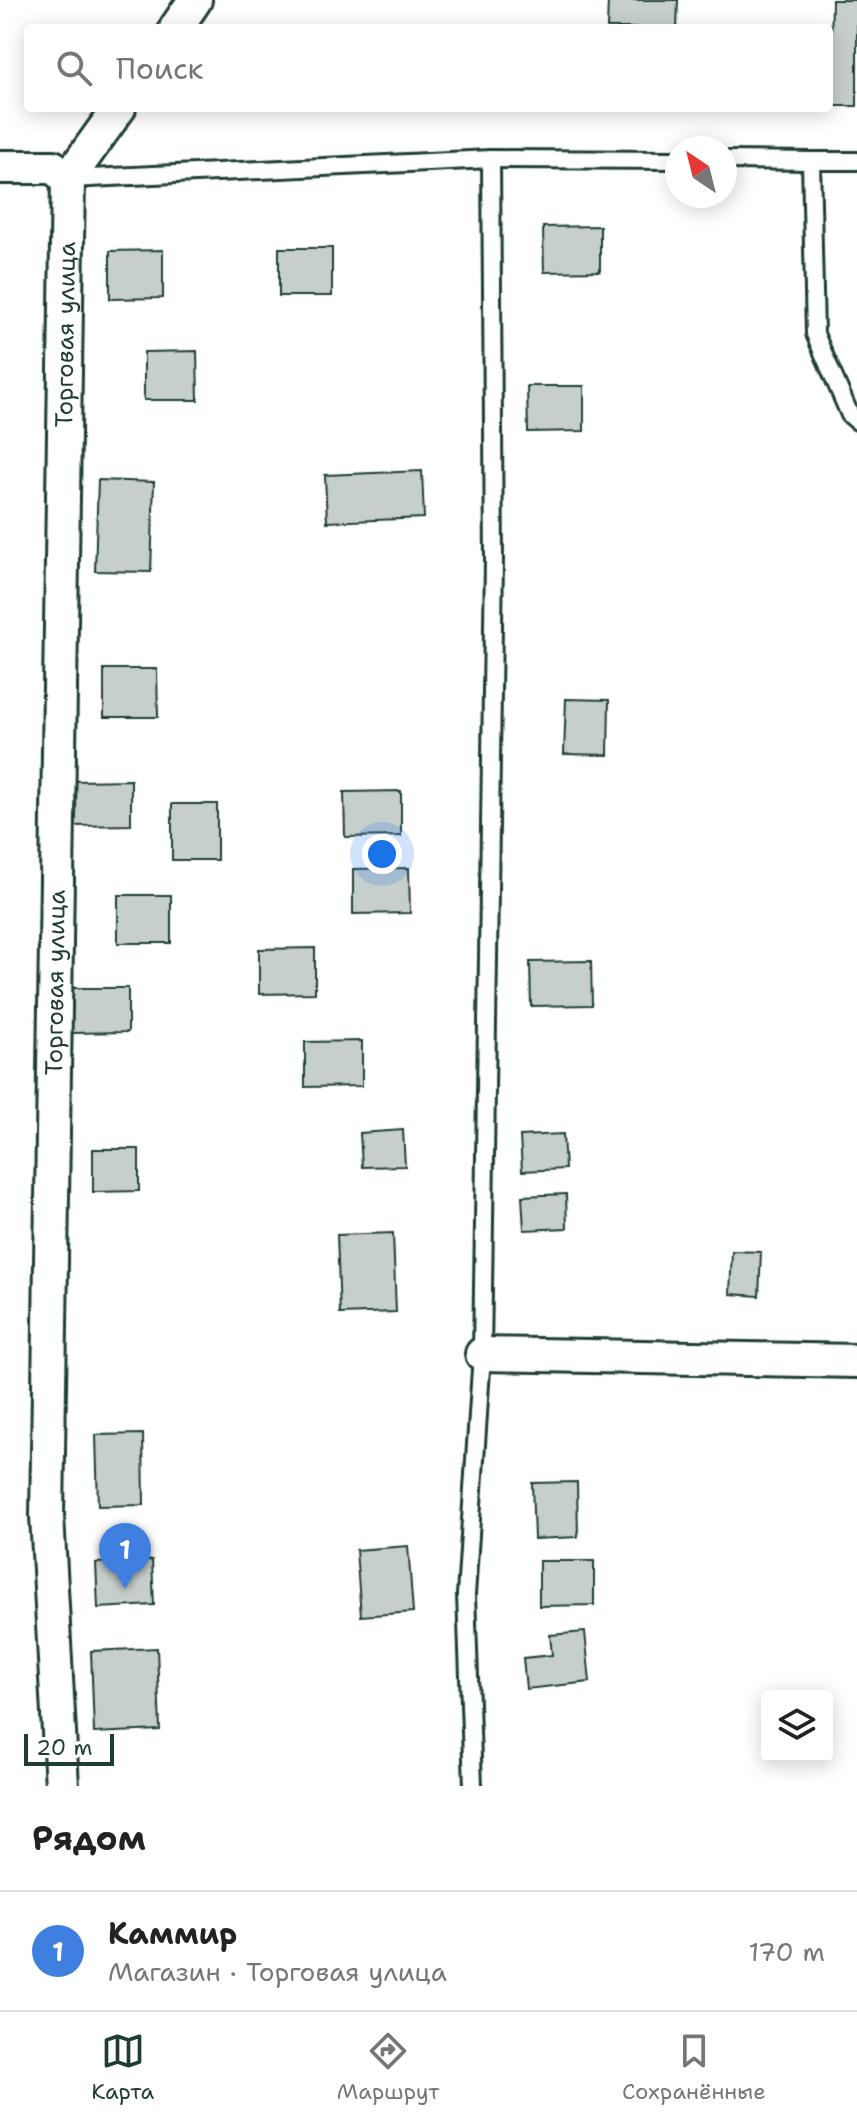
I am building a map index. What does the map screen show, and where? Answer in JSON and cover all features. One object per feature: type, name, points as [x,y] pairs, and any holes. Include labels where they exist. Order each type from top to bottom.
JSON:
[{"type":"street","points":[[179,24],[195,0]]},
{"type":"street","points":[[0,167],[53,167],[68,179],[116,112]]},
{"type":"street","name":"Торговая улица","points":[[62,1786],[47,1516],[68,179]]},
{"type":"street","points":[[482,1354],[857,1361]]},
{"type":"lane","points":[[473,1786],[466,1595],[482,1354],[494,560],[491,159]]},
{"type":"lane","points":[[68,179],[491,159],[665,160]]},
{"type":"lane","points":[[737,160],[857,161]]},
{"type":"lane","points":[[811,161],[815,334],[850,415],[857,421]]},
{"type":"building","points":[[608,0],[678,0],[677,24],[607,24]]},
{"type":"building","points":[[832,0],[857,0],[857,106],[833,106]]},
{"type":"building","points":[[600,226],[600,271],[544,272],[543,227]]},
{"type":"building","points":[[279,248],[332,248],[332,296],[279,296]]},
{"type":"building","points":[[163,250],[163,298],[110,299],[110,251]]},
{"type":"building","points":[[197,351],[198,400],[144,400],[144,352]]},
{"type":"building","points":[[527,386],[584,386],[584,431],[528,432]]},
{"type":"building","points":[[422,471],[424,518],[327,522],[325,475]]},
{"type":"building","points":[[98,480],[154,482],[151,572],[95,571]]},
{"type":"building","points":[[104,669],[157,669],[158,717],[104,717]]},
{"type":"building","points":[[566,699],[609,700],[608,755],[564,754]]},
{"type":"building","points":[[131,780],[131,825],[75,826],[75,781]]},
{"type":"building","points":[[401,791],[401,836],[345,837],[344,792]]},
{"type":"building","points":[[172,804],[217,804],[217,860],[172,860]]},
{"type":"building","points":[[409,868],[410,913],[353,914],[353,869]]},
{"type":"building","points":[[118,895],[171,895],[171,943],[118,943]]},
{"type":"building","points":[[315,948],[315,993],[259,994],[259,949]]},
{"type":"building","points":[[591,961],[592,1005],[531,1006],[530,962]]},
{"type":"building","points":[[72,988],[128,988],[128,1032],[72,1033]]},
{"type":"building","points":[[362,1041],[362,1086],[305,1087],[305,1042]]},
{"type":"building","points":[[403,1130],[405,1166],[362,1167],[360,1133]]},
{"type":"building","points":[[563,1134],[565,1169],[522,1171],[520,1136]]},
{"type":"building","points":[[93,1149],[139,1149],[139,1191],[93,1192]]},
{"type":"building","points":[[566,1194],[567,1228],[524,1230],[522,1196]]},
{"type":"building","points":[[393,1233],[396,1312],[340,1314],[337,1235]]},
{"type":"building","points":[[732,1251],[761,1252],[759,1296],[730,1294]]},
{"type":"building","points":[[143,1434],[144,1505],[98,1506],[96,1435]]},
{"type":"building","points":[[577,1482],[578,1537],[534,1539],[532,1483]]},
{"type":"building","points":[[408,1546],[413,1612],[361,1616],[356,1550]]},
{"type":"building","points":[[152,1560],[154,1605],[98,1608],[96,1563]]},
{"type":"building","points":[[539,1561],[594,1561],[594,1605],[539,1606]]},
{"type":"building","points":[[585,1632],[590,1682],[526,1689],[523,1658],[552,1655],[550,1635]]},
{"type":"building","points":[[157,1648],[160,1730],[94,1733],[91,1651]]},
{"type":"place","name":"Каммир","points":[[125,1589]]}]
